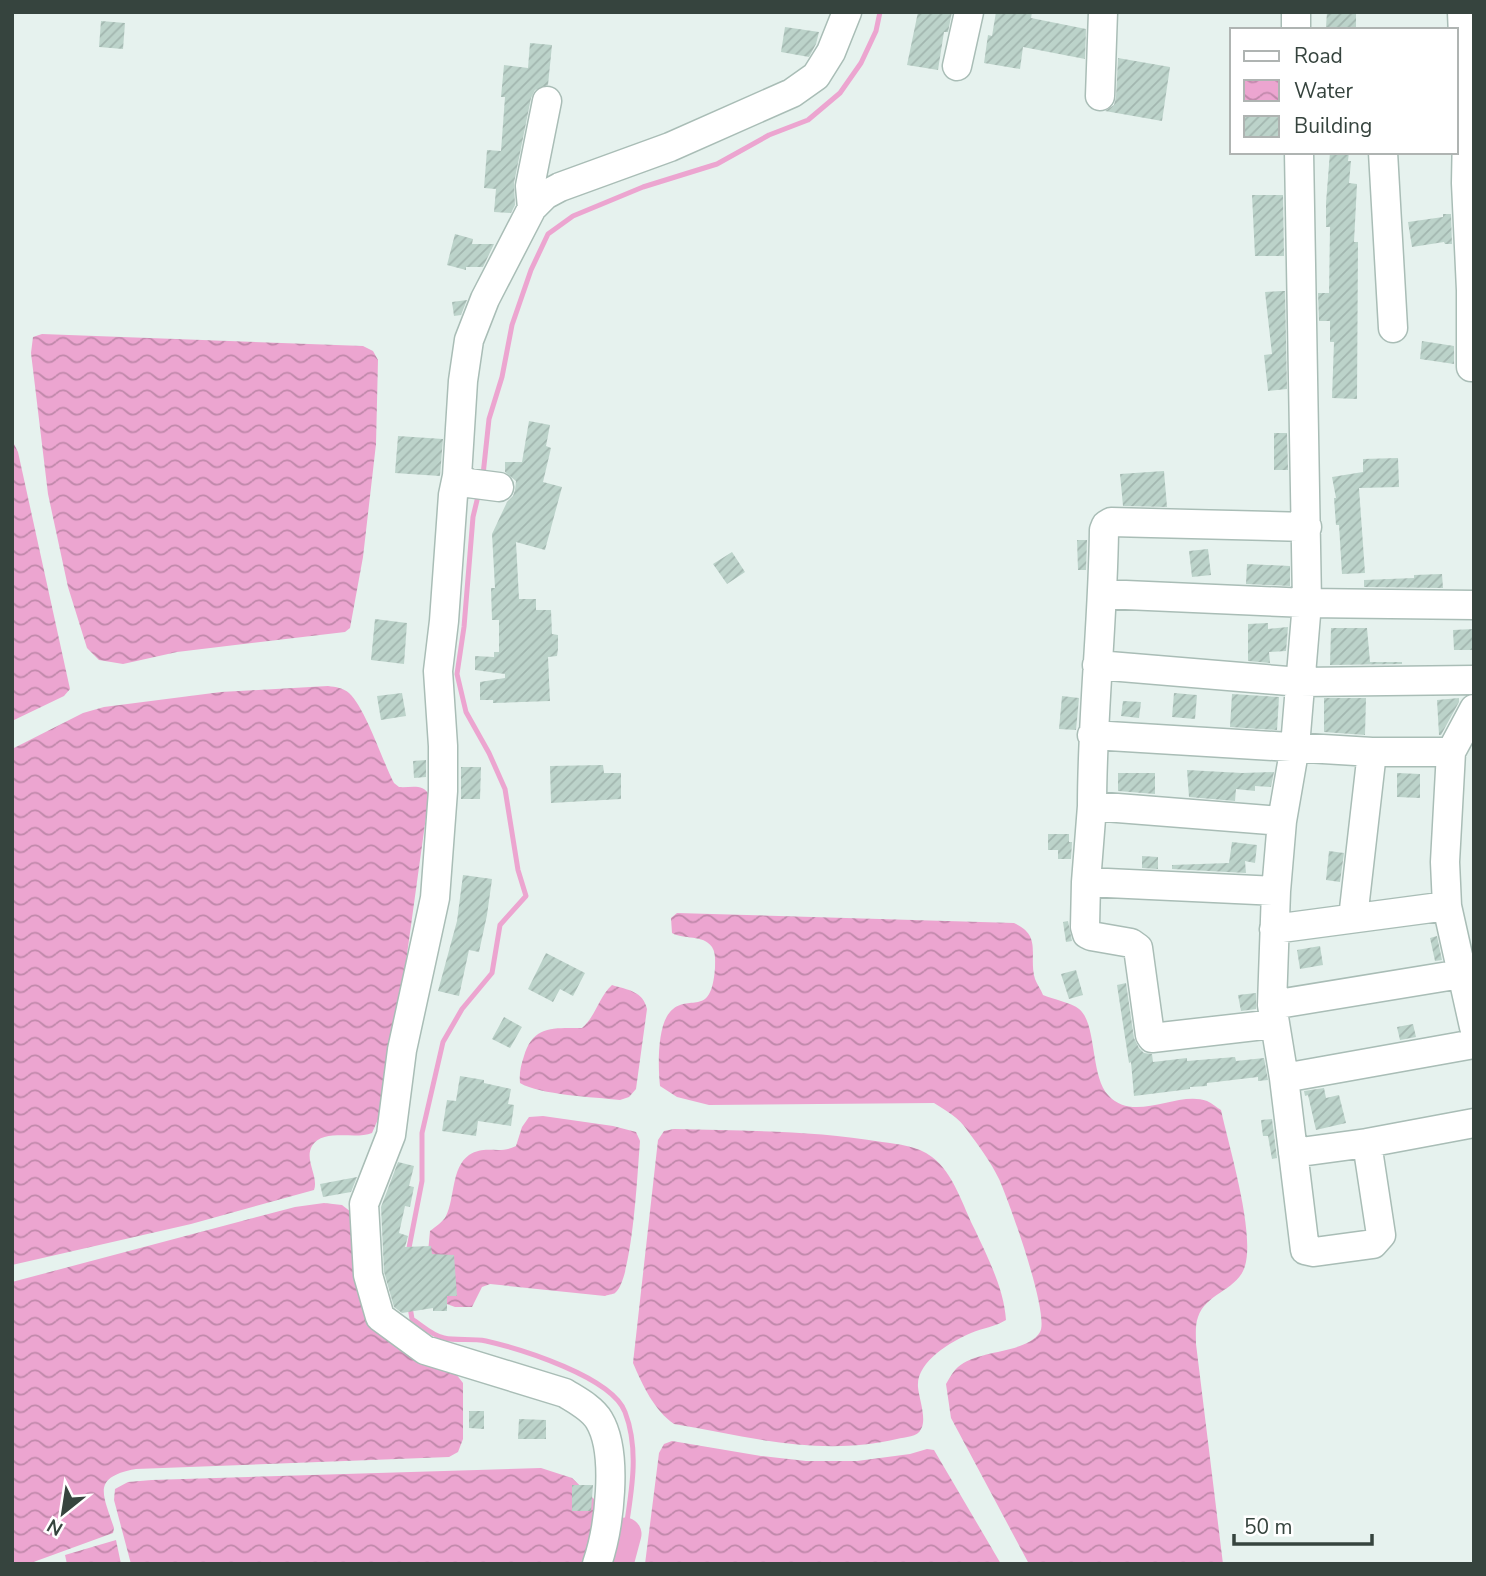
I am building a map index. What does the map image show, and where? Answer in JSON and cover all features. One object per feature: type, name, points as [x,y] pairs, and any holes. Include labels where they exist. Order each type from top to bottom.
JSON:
[{"type":"street","points":[[597,1564],[610,1495],[610,1464],[599,1419],[583,1404],[565,1393],[425,1350],[380,1317],[368,1275],[364,1204],[391,1135],[402,1050],[435,898],[443,791],[438,671],[453,495],[479,483],[463,381],[470,340],[485,299],[532,208],[545,195],[670,147],[793,93],[816,76],[831,52],[847,12]]},
{"type":"street","points":[[957,66],[969,12]]},
{"type":"street","points":[[1100,96],[1104,12]]},
{"type":"street","points":[[1462,12],[1471,367],[1474,367]]},
{"type":"street","points":[[532,208],[529,199],[530,186],[547,101]]},
{"type":"street","points":[[1299,154],[1307,603],[1295,746],[1282,821],[1276,891],[1273,1014],[1284,1078],[1305,1250],[1314,1252],[1373,1244],[1381,1235],[1367,1143]]},
{"type":"street","points":[[1382,154],[1393,328]]},
{"type":"street","points":[[1307,527],[1111,522],[1106,525],[1092,735],[1092,806],[1086,882],[1087,934],[1131,943],[1138,948],[1152,1038],[1461,974]]},
{"type":"street","points":[[1103,594],[1307,603],[1474,605]]},
{"type":"street","points":[[1097,665],[1300,682],[1474,680]]},
{"type":"street","points":[[1474,709],[1451,752],[1445,862],[1447,906],[1474,1027]]},
{"type":"street","points":[[1092,735],[1372,752],[1451,752]]},
{"type":"street","points":[[1353,918],[1372,752]]},
{"type":"street","points":[[1092,806],[1282,821]]},
{"type":"street","points":[[1086,882],[1276,891]]},
{"type":"street","points":[[1274,929],[1447,906]]},
{"type":"street","points":[[1284,1078],[1474,1044]]},
{"type":"street","points":[[1293,1153],[1367,1143],[1474,1123]]},
{"type":"water","points":[[42,334],[363,346],[373,351],[378,360],[376,444],[363,557],[350,628],[345,632],[177,652],[123,664],[99,660],[87,648],[68,587],[48,494],[31,353],[33,337]]},
{"type":"water","points":[[12,440],[18,452],[70,689],[64,696],[12,721]]},
{"type":"water","points":[[328,686],[344,690],[355,701],[368,722],[394,783],[399,787],[420,787],[429,795],[392,1063],[379,1117],[372,1133],[324,1137],[317,1141],[310,1151],[315,1179],[314,1190],[191,1224],[12,1265],[12,749],[83,713],[104,707],[221,692]]},
{"type":"water","points":[[677,913],[1014,923],[1023,928],[1032,940],[1033,970],[1043,995],[1076,1007],[1085,1016],[1098,1075],[1108,1095],[1118,1103],[1130,1107],[1195,1099],[1207,1101],[1221,1110],[1244,1211],[1247,1251],[1245,1266],[1236,1281],[1202,1309],[1197,1320],[1196,1344],[1223,1564],[1029,1564],[951,1418],[946,1384],[956,1369],[967,1361],[1025,1344],[1040,1332],[1042,1321],[1034,1282],[996,1173],[964,1126],[934,1103],[709,1105],[677,1097],[660,1086],[659,1048],[666,1018],[677,1006],[704,1000],[713,984],[715,968],[714,952],[708,943],[672,933],[671,918]]},
{"type":"water","points":[[612,985],[638,995],[647,1009],[636,1089],[629,1097],[620,1100],[568,1095],[520,1083],[522,1063],[533,1039],[546,1030],[582,1028]]},
{"type":"water","points":[[543,1116],[636,1132],[640,1141],[636,1196],[630,1246],[621,1284],[615,1293],[605,1296],[490,1284],[482,1287],[472,1307],[455,1307],[428,1297],[426,1274],[430,1231],[446,1216],[459,1167],[475,1152],[516,1146],[522,1127],[529,1117]]},
{"type":"water","points":[[674,1129],[804,1133],[856,1138],[914,1148],[940,1164],[957,1191],[995,1274],[1006,1320],[963,1337],[944,1347],[928,1361],[919,1378],[923,1425],[917,1434],[868,1444],[840,1446],[785,1443],[674,1424],[655,1405],[633,1363],[658,1140],[664,1131]]},
{"type":"water","points":[[324,1203],[342,1205],[351,1212],[374,1325],[403,1352],[456,1374],[463,1383],[463,1439],[458,1452],[449,1457],[136,1469],[122,1472],[106,1482],[104,1489],[113,1533],[28,1564],[12,1564],[12,1282],[295,1207]]},
{"type":"water","points":[[672,1441],[806,1461],[857,1461],[934,1450],[1001,1564],[645,1564],[659,1453],[664,1444]]},
{"type":"water","points":[[541,1468],[572,1478],[595,1500],[597,1528],[588,1564],[131,1564],[114,1500],[115,1489],[128,1482],[152,1480]]},
{"type":"water","points":[[116,1540],[121,1564],[67,1564],[65,1555]]},
{"type":"building","points":[[918,12],[952,12],[948,32],[944,32],[938,70],[907,65]]},
{"type":"building","points":[[996,12],[1032,12],[1031,18],[1086,29],[1085,59],[1023,47],[1020,69],[984,63],[988,35],[992,36]]},
{"type":"building","points":[[1327,12],[1356,12],[1356,27],[1326,27]]},
{"type":"building","points":[[101,21],[125,23],[123,49],[99,47]]},
{"type":"building","points":[[785,27],[819,32],[809,57],[781,52]]},
{"type":"building","points":[[530,43],[552,45],[548,85],[535,90],[531,98],[514,183],[515,205],[511,213],[494,212],[496,189],[484,188],[487,150],[501,151],[505,97],[501,97],[504,65],[528,68]]},
{"type":"building","points":[[1118,58],[1170,67],[1162,121],[1105,111],[1114,105],[1116,97]]},
{"type":"building","points":[[1330,154],[1349,154],[1348,161],[1351,161],[1349,183],[1357,184],[1354,242],[1358,242],[1357,399],[1332,398],[1334,342],[1330,342],[1330,321],[1319,321],[1318,293],[1329,293],[1330,227],[1326,227]]},
{"type":"building","points":[[1252,195],[1283,195],[1284,256],[1255,256]]},
{"type":"building","points":[[1443,214],[1451,214],[1452,244],[1444,242],[1412,247],[1408,222],[1443,217]]},
{"type":"building","points":[[455,234],[473,239],[472,244],[494,244],[483,267],[466,267],[466,270],[447,265]]},
{"type":"building","points":[[1285,291],[1287,389],[1268,391],[1264,355],[1272,354],[1265,292]]},
{"type":"building","points":[[467,300],[461,315],[454,316],[452,302]]},
{"type":"building","points":[[1422,341],[1454,346],[1454,364],[1420,359]]},
{"type":"building","points":[[529,421],[550,425],[546,446],[551,448],[543,482],[562,487],[545,550],[516,542],[519,599],[536,599],[536,610],[551,610],[552,634],[558,635],[558,649],[557,656],[548,657],[550,701],[493,703],[493,700],[480,700],[480,682],[505,678],[505,674],[475,670],[475,656],[494,657],[494,652],[499,652],[499,620],[492,620],[491,588],[495,588],[492,534],[515,490],[516,481],[505,472],[505,462],[522,462]]},
{"type":"building","points":[[1274,433],[1287,433],[1288,470],[1274,470]]},
{"type":"building","points":[[398,436],[443,439],[440,476],[395,473]]},
{"type":"building","points":[[1398,458],[1399,487],[1359,488],[1365,573],[1342,574],[1332,477],[1363,472],[1363,459]]},
{"type":"building","points":[[1164,471],[1167,507],[1123,506],[1120,474]]},
{"type":"building","points":[[1077,540],[1087,540],[1086,570],[1078,570]]},
{"type":"building","points":[[1208,549],[1211,575],[1192,577],[1189,551]]},
{"type":"building","points":[[732,552],[745,572],[727,584],[713,564]]},
{"type":"building","points":[[1247,564],[1290,566],[1290,586],[1246,584]]},
{"type":"building","points":[[1442,574],[1443,588],[1364,587],[1364,580]]},
{"type":"building","points":[[375,619],[407,623],[404,664],[371,660]]},
{"type":"building","points":[[1268,623],[1268,629],[1288,627],[1286,651],[1269,652],[1270,663],[1248,661],[1248,624]]},
{"type":"building","points":[[1331,628],[1367,628],[1370,662],[1402,664],[1330,665]]},
{"type":"building","points":[[1474,629],[1474,650],[1454,650],[1453,630]]},
{"type":"building","points":[[402,693],[406,716],[381,720],[377,696]]},
{"type":"building","points":[[1174,693],[1197,695],[1195,719],[1172,717]]},
{"type":"building","points":[[1232,694],[1279,697],[1277,730],[1230,727]]},
{"type":"building","points":[[1062,696],[1079,698],[1076,730],[1059,729]]},
{"type":"building","points":[[1324,698],[1366,698],[1365,735],[1324,732]]},
{"type":"building","points":[[1459,698],[1459,702],[1439,735],[1437,700]]},
{"type":"building","points":[[1123,701],[1141,702],[1139,718],[1121,716]]},
{"type":"building","points":[[426,760],[426,777],[414,778],[413,761]]},
{"type":"building","points":[[603,765],[604,773],[621,773],[621,799],[551,803],[550,766]]},
{"type":"building","points":[[461,767],[481,767],[480,799],[461,799]]},
{"type":"building","points":[[1187,770],[1274,772],[1271,787],[1255,786],[1255,791],[1236,789],[1235,801],[1189,797]]},
{"type":"building","points":[[1118,773],[1155,773],[1155,794],[1118,791]]},
{"type":"building","points":[[1397,773],[1420,774],[1420,798],[1397,797]]},
{"type":"building","points":[[1048,834],[1069,834],[1069,842],[1072,842],[1071,859],[1058,859],[1058,850],[1048,850]]},
{"type":"building","points":[[1232,842],[1257,845],[1255,863],[1245,861],[1246,873],[1172,869],[1172,865],[1229,863]]},
{"type":"building","points":[[1329,851],[1344,853],[1340,882],[1326,880]]},
{"type":"building","points":[[1142,856],[1158,857],[1158,869],[1142,868]]},
{"type":"building","points":[[463,875],[492,879],[479,952],[469,950],[459,996],[438,991],[457,921]]},
{"type":"building","points":[[1068,921],[1072,941],[1066,942],[1063,922]]},
{"type":"building","points":[[1437,936],[1442,960],[1435,961],[1430,938]]},
{"type":"building","points":[[1320,946],[1323,965],[1300,969],[1297,950]]},
{"type":"building","points":[[546,953],[585,973],[573,996],[560,989],[553,1002],[528,989]]},
{"type":"building","points":[[1076,970],[1083,995],[1069,999],[1061,974]]},
{"type":"building","points":[[1126,983],[1134,1038],[1144,1053],[1152,1054],[1153,1062],[1187,1058],[1187,1061],[1235,1057],[1236,1061],[1264,1058],[1268,1080],[1258,1081],[1258,1077],[1207,1083],[1207,1086],[1134,1096],[1131,1062],[1129,1063],[1117,985]]},
{"type":"building","points":[[1256,993],[1256,1009],[1241,1011],[1238,995]]},
{"type":"building","points":[[504,1017],[522,1027],[510,1048],[492,1039]]},
{"type":"building","points":[[1413,1024],[1416,1037],[1400,1040],[1397,1027]]},
{"type":"building","points":[[460,1076],[511,1089],[508,1104],[514,1105],[511,1126],[478,1121],[476,1136],[442,1131],[447,1100],[456,1101]]},
{"type":"building","points":[[1324,1088],[1326,1098],[1339,1095],[1346,1123],[1316,1130],[1308,1095],[1305,1096],[1304,1091]]},
{"type":"building","points":[[1272,1119],[1277,1158],[1272,1159],[1268,1136],[1263,1136],[1261,1120]]},
{"type":"building","points":[[398,1162],[414,1166],[409,1186],[414,1187],[410,1207],[405,1206],[399,1233],[408,1236],[405,1247],[431,1246],[432,1254],[454,1255],[457,1296],[447,1296],[447,1311],[433,1311],[433,1308],[402,1313],[394,1307],[384,1272],[381,1207]]},
{"type":"building","points":[[357,1177],[351,1192],[323,1197],[320,1184]]},
{"type":"building","points":[[469,1411],[484,1411],[484,1429],[469,1428]]},
{"type":"building","points":[[519,1419],[546,1420],[546,1439],[518,1439]]},
{"type":"building","points":[[572,1485],[593,1485],[591,1511],[572,1511]]},
{"type":"waterway","points":[[483,475],[489,419],[502,377],[512,325],[531,270],[548,234],[573,216],[643,187],[717,164],[769,135],[808,120],[840,93],[861,63],[876,31],[880,12]]},
{"type":"waterway","points":[[408,1253],[422,1181],[422,1133],[443,1042],[462,1009],[492,973],[500,925],[526,896],[518,870],[505,789],[466,712],[457,674],[464,627],[473,517],[479,492]]},
{"type":"waterway","points":[[410,1307],[412,1319],[440,1337],[486,1341],[542,1358],[585,1376],[617,1399],[630,1427],[633,1457],[632,1488],[625,1534]]},
{"type":"waterway","points":[[617,1564],[625,1534]]}]
